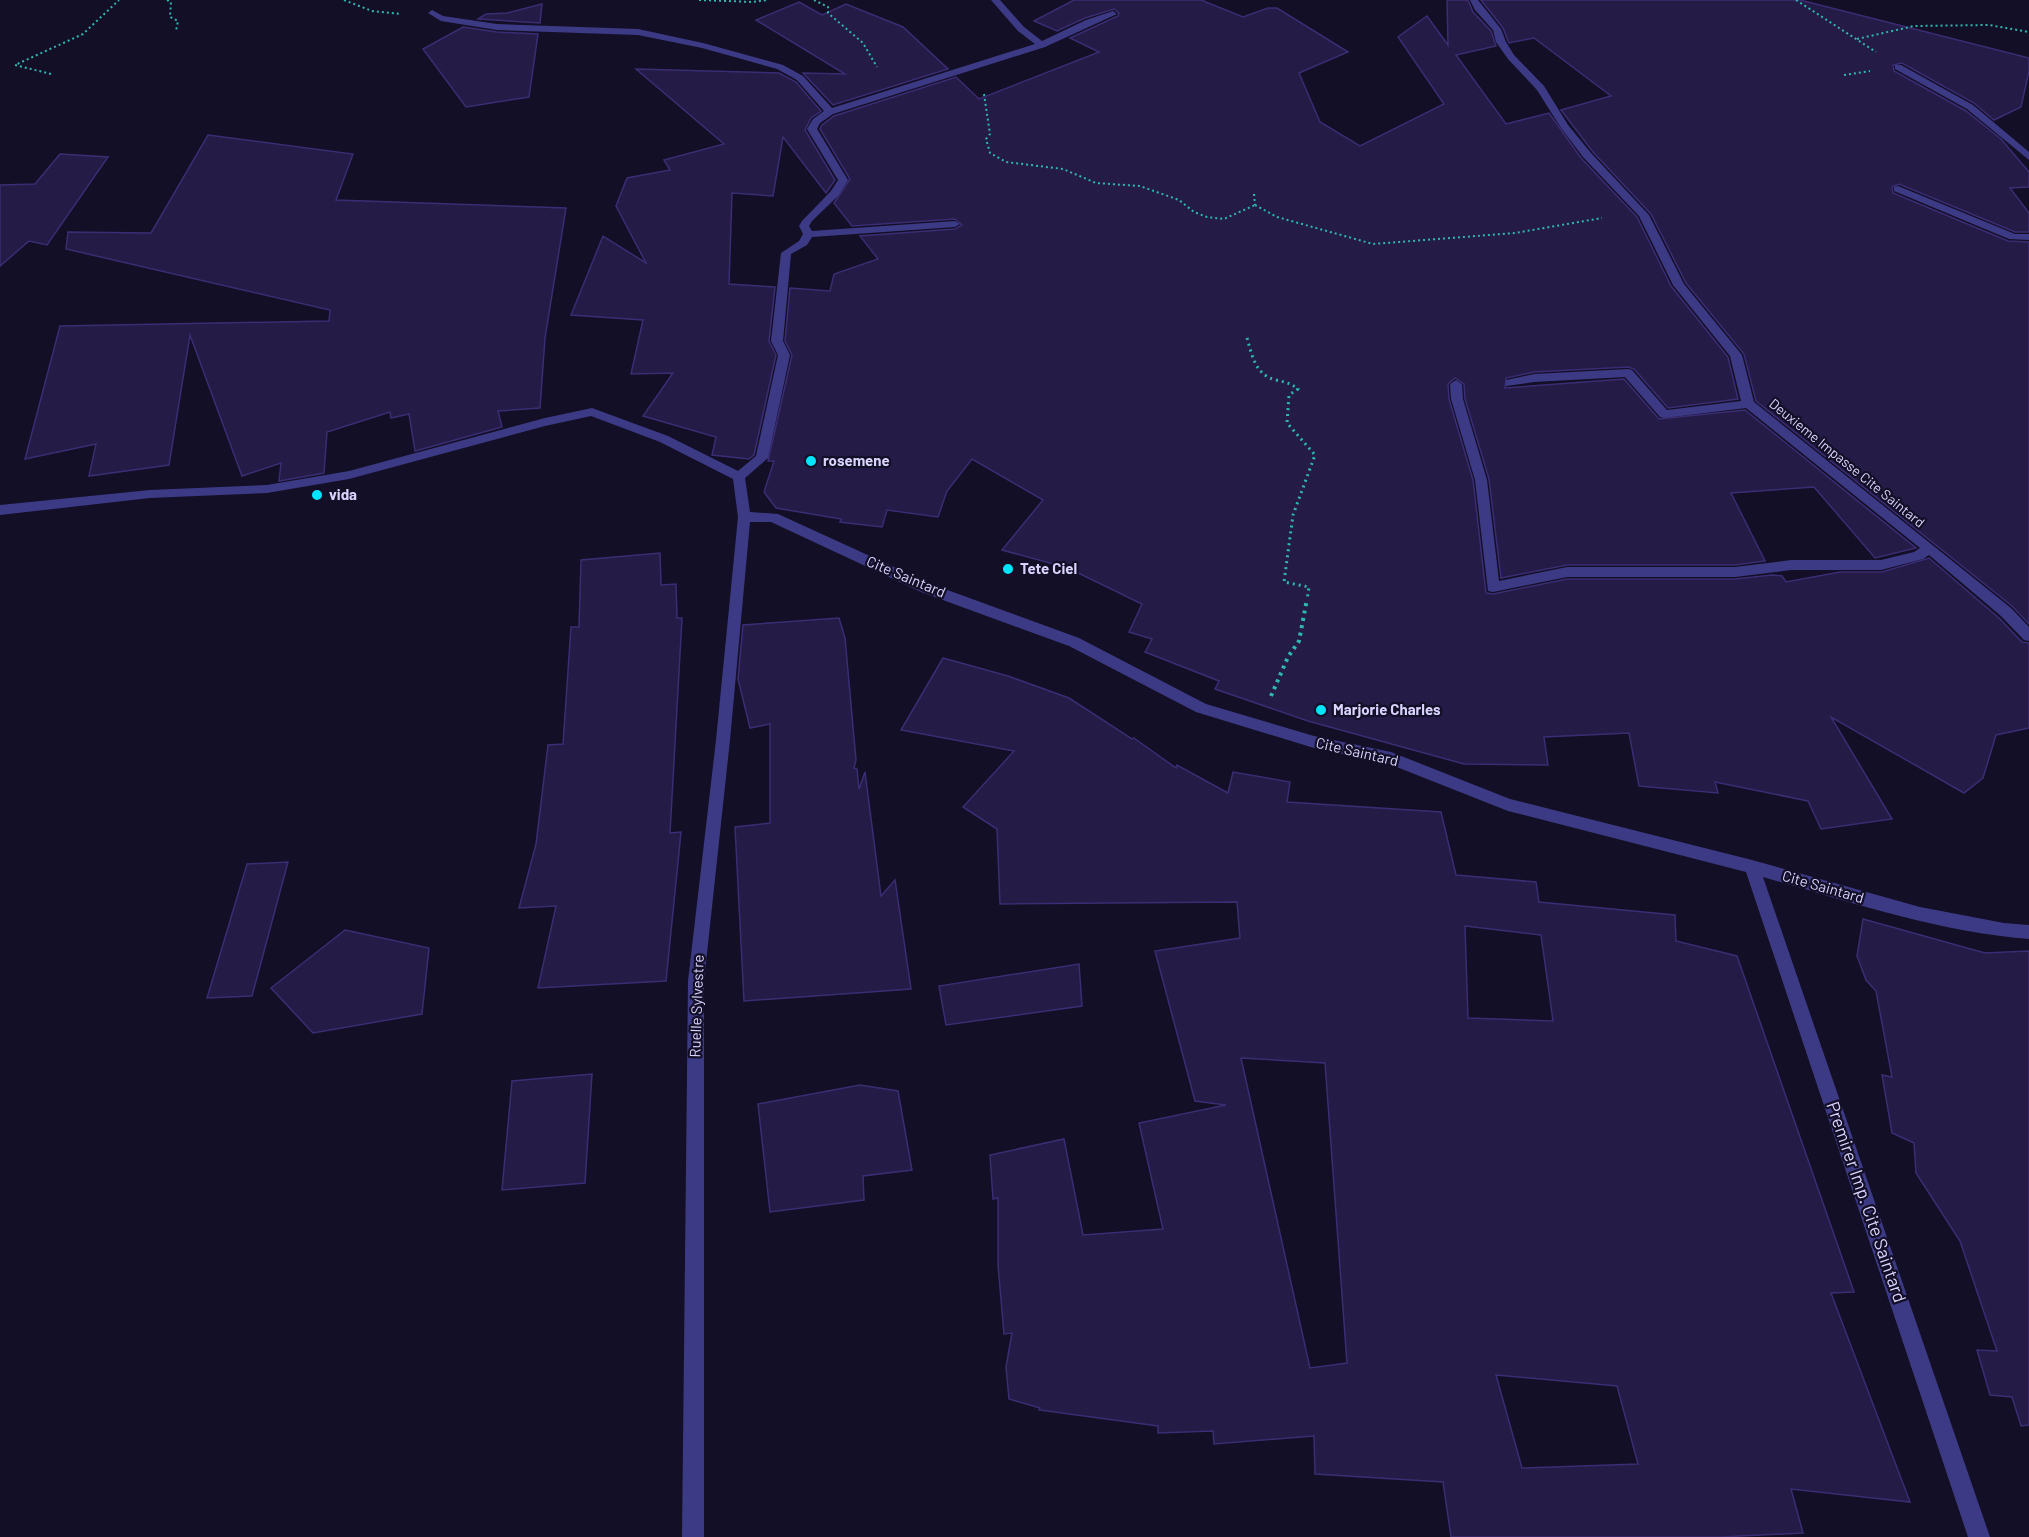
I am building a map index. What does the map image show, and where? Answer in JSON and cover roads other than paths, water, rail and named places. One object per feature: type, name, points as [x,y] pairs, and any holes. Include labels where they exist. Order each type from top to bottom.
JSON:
[{"type":"street","points":[[995,0],[1021,29],[1042,45]]},
{"type":"street","name":"Deuxieme Impasse Cite Saintard","points":[[1474,0],[1478,8],[1497,29],[1501,42],[1511,57],[1541,88],[1564,126],[1587,155],[1641,213],[1679,285],[1736,355],[1748,404],[1929,548],[2006,612],[2029,636]]},
{"type":"street","points":[[432,13],[441,18],[497,27],[638,32],[772,63],[800,78],[830,112]]},
{"type":"street","points":[[808,234],[804,226],[806,220],[831,198],[843,180],[812,129],[816,121],[830,112],[939,80],[1042,45],[1095,19],[1113,14]]},
{"type":"street","points":[[1898,67],[1970,107],[2029,157]]},
{"type":"street","points":[[1898,189],[2013,237],[2029,237]]},
{"type":"street","points":[[808,234],[955,224]]},
{"type":"street","points":[[0,510],[150,494],[267,489],[349,474],[544,422],[592,412],[664,439],[739,477],[762,458],[784,355],[777,341],[786,253],[803,243],[808,234]]},
{"type":"street","points":[[1510,383],[1534,378],[1628,373],[1664,414],[1748,404]]},
{"type":"street","points":[[1456,384],[1457,399],[1481,480],[1493,587],[1567,572],[1735,572],[1791,565],[1881,565],[1918,556],[1929,548]]},
{"type":"street","name":"Ruelle Sylvestre","points":[[693,1537],[696,981],[723,740],[744,517],[739,477]]},
{"type":"street","name":"Cite Saintard","points":[[744,517],[773,517],[926,588],[1074,642],[1201,708],[1314,742],[1391,758],[1508,806],[1752,867],[1920,914],[2004,930],[2029,932]]},
{"type":"street","name":"Premirer Imp. Cite Saintard","points":[[1752,867],[1979,1537]]},
{"type":"place","name":"rosemene","points":[[811,461]]},
{"type":"place","name":"vida","points":[[317,495]]},
{"type":"place","name":"Tete Ciel","points":[[1008,569]]},
{"type":"place","name":"Marjorie Charles","points":[[1321,710]]}]
